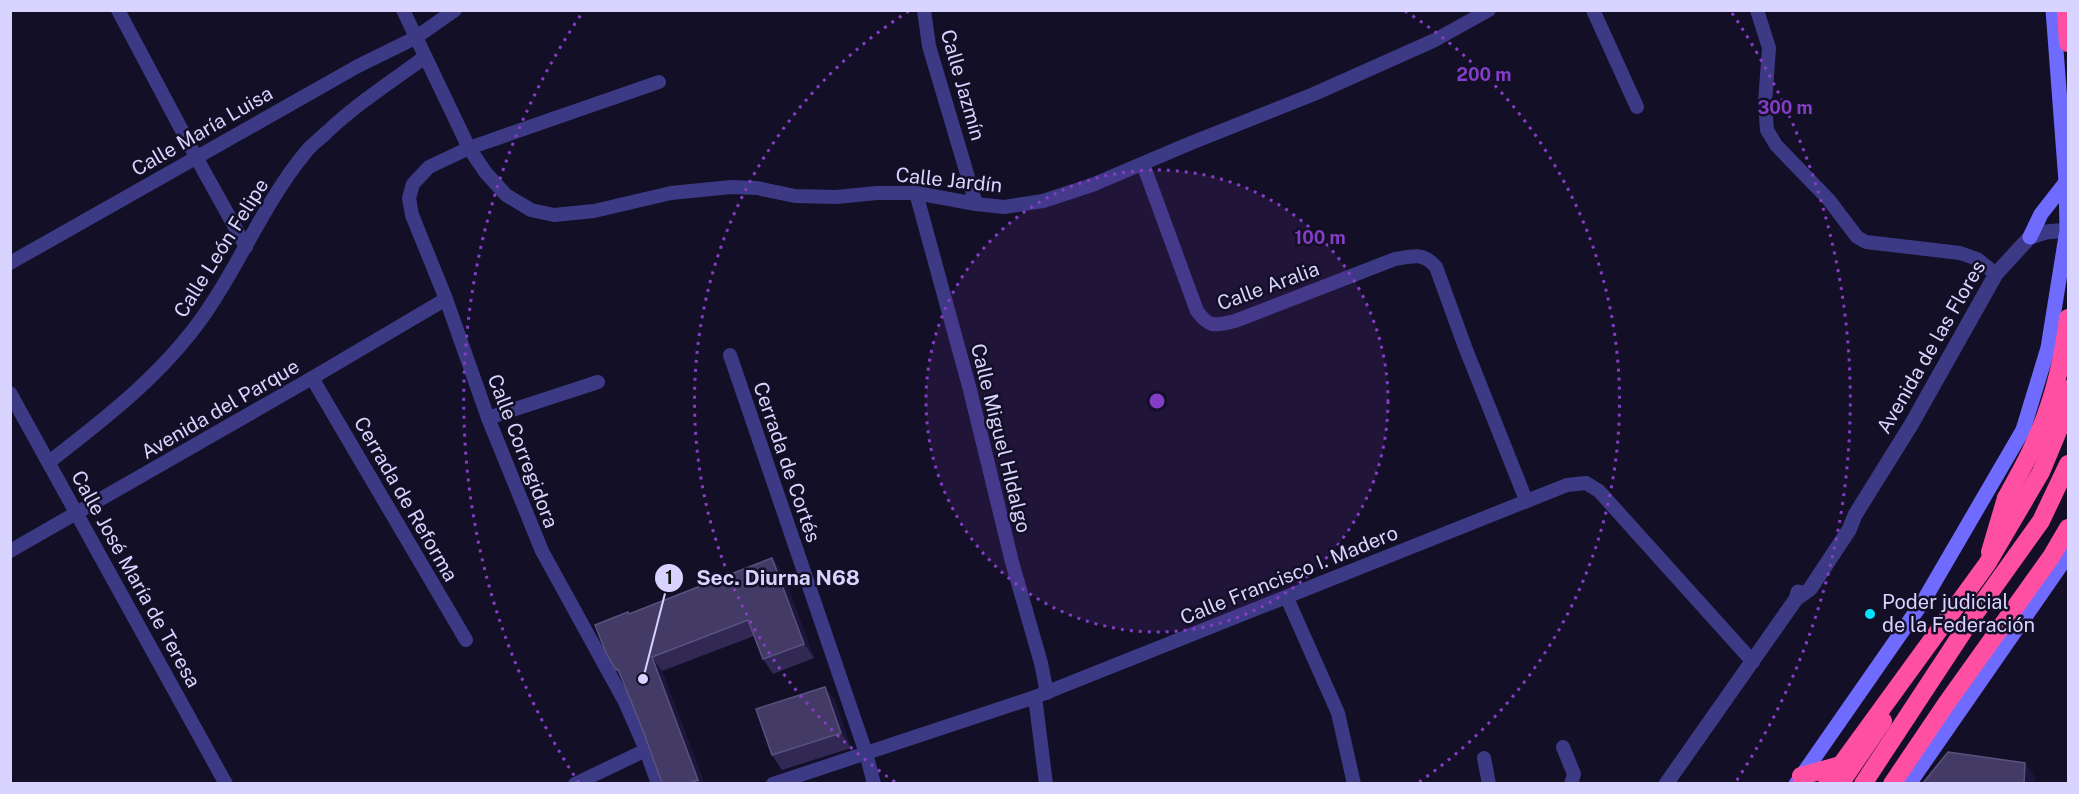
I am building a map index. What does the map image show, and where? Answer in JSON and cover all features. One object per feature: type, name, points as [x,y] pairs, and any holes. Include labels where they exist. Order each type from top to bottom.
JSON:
[{"type":"highway","points":[[2066,10],[2068,43]]},
{"type":"highway","points":[[1987,564],[2006,498],[2034,443],[2050,400],[2064,352],[2068,318]]},
{"type":"highway","points":[[1840,783],[1963,607],[2024,509],[2056,437],[2068,389]]},
{"type":"highway","points":[[1827,783],[1987,564],[2041,472],[2068,407]]},
{"type":"highway","points":[[1863,783],[1976,612],[2041,521],[2068,464]]},
{"type":"highway","points":[[1892,783],[2051,557],[2068,528]]},
{"type":"highway","points":[[1799,780],[1856,760]]},
{"type":"main road","points":[[1799,780],[1924,600],[2024,430],[2048,348],[2068,230],[2054,10]]},
{"type":"main road","points":[[2030,237],[2041,214],[2066,182]]},
{"type":"main road","points":[[2048,348],[2068,329]]},
{"type":"main road","points":[[2048,348],[2068,350]]},
{"type":"main road","points":[[1909,783],[2068,555]]},
{"type":"street","points":[[118,10],[246,247]]},
{"type":"street","name":"Calle Jardín","points":[[403,10],[469,148],[486,173],[506,195],[531,210],[554,215],[594,211],[671,193],[731,187],[757,188],[795,196],[836,197],[877,193],[916,193],[1004,207],[1043,201],[1092,185],[1314,94],[1435,40],[1489,10]]},
{"type":"street","points":[[415,38],[455,10]]},
{"type":"street","name":"Calle Jazmín","points":[[924,10],[929,45],[976,204]]},
{"type":"street","points":[[1593,10],[1637,107]]},
{"type":"street","points":[[1757,10],[1769,48],[1765,103],[1767,130],[1776,145],[1829,200],[1857,237],[1866,242],[1960,253],[1977,259],[1996,274]]},
{"type":"street","name":"Calle María Luisa","points":[[10,263],[358,66],[415,38]]},
{"type":"street","name":"Calle León Felipe","points":[[49,462],[97,426],[146,382],[189,337],[214,302],[276,194],[306,152],[350,111],[425,57]]},
{"type":"street","points":[[469,148],[660,82]]},
{"type":"street","name":"Calle Corregidora","points":[[469,148],[429,167],[413,184],[409,198],[412,215],[446,299],[488,418],[542,551],[625,702],[658,783]]},
{"type":"street","name":"Calle Aralia","points":[[1143,164],[1197,311],[1204,322],[1214,326],[1235,321],[1395,259],[1417,256],[1428,258],[1436,267],[1526,500]]},
{"type":"street","name":"Calle Miguel HIdalgo","points":[[916,193],[967,379],[1012,562],[1041,663],[1046,783]]},
{"type":"street","points":[[2030,237],[2046,232],[2068,230]]},
{"type":"street","name":"Avenida de las Flores","points":[[1666,783],[1796,599],[1810,589],[1849,530],[1855,515],[1911,425],[1996,274],[2030,237]]},
{"type":"street","name":"Avenida del Parque","points":[[10,551],[446,299]]},
{"type":"street","name":"Cerrada de Cortés","points":[[729,355],[866,753],[874,783]]},
{"type":"street","name":"Cerrada de Reforma","points":[[312,378],[466,640]]},
{"type":"street","points":[[488,418],[598,382]]},
{"type":"street","name":"Calle José María de Teresa","points":[[10,393],[226,783]]},
{"type":"street","name":"Calle Francisco I. Madero","points":[[773,783],[1041,695],[1567,485],[1586,483],[1599,491],[1753,662]]},
{"type":"street","points":[[1287,598],[1338,713],[1354,783]]},
{"type":"street","points":[[1563,747],[1574,774],[1572,783]]},
{"type":"street","points":[[575,783],[646,750]]},
{"type":"street","points":[[1484,758],[1489,783]]},
{"type":"building","points":[[772,558],[804,644],[763,659],[748,620],[652,657],[698,780],[689,783],[662,783],[618,669],[616,670],[606,653],[595,625]]},
{"type":"building","points":[[825,687],[841,733],[772,755],[756,709]]},
{"type":"building","points":[[1948,752],[2025,763],[2024,783],[1923,783]]},
{"type":"place","name":"Poder judicial de la Federación","points":[[1870,614]]},
{"type":"place","name":"Sec. Diurna N68","points":[[643,679]]}]
